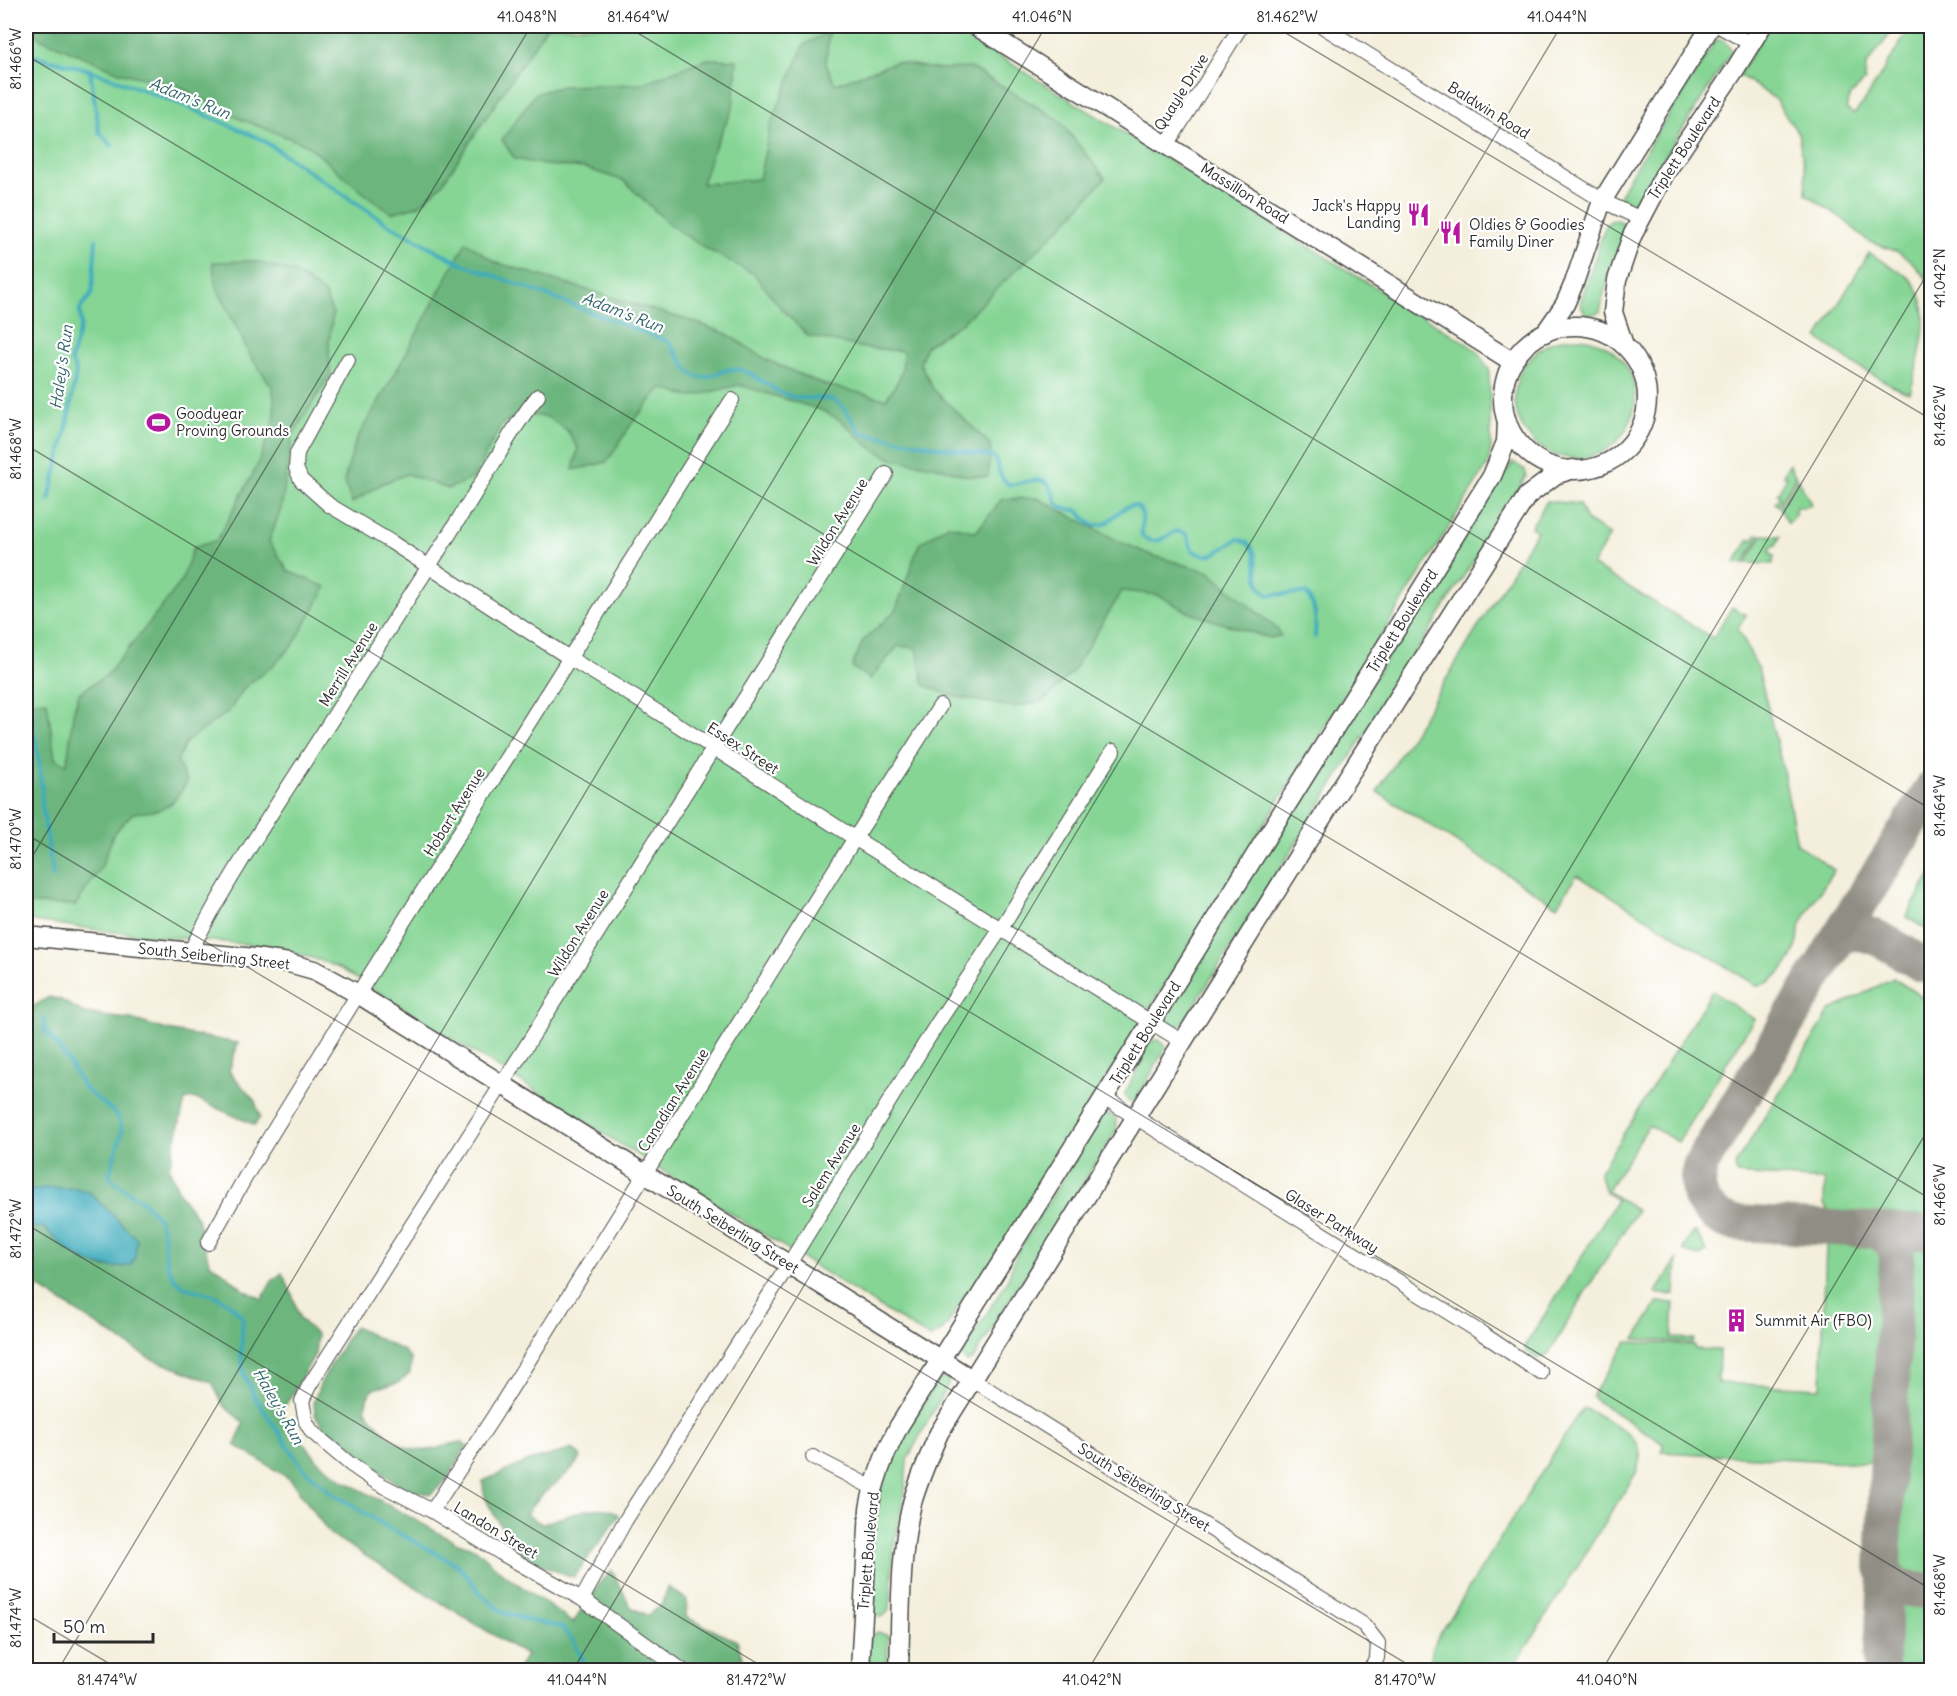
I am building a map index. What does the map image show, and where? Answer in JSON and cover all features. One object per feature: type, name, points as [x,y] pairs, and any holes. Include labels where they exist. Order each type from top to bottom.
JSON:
[{"type":"main road","name":"Massillon Road","points":[[976,26],[1513,362]]},
{"type":"main road","points":[[1545,333],[1565,304],[1602,201],[1711,26]]},
{"type":"main road","name":"Triplett Boulevard","points":[[1624,345],[1613,312],[1617,280],[1632,236],[1664,175],[1762,26]]},
{"type":"main road","points":[[899,1671],[904,1557],[912,1504],[923,1470],[939,1433],[1527,496],[1555,475],[1573,469],[1594,467],[1613,458],[1629,444],[1640,426],[1646,406],[1645,385],[1639,365],[1624,345],[1604,332],[1586,327],[1568,326],[1545,333],[1527,345],[1513,362],[1503,401],[1507,421],[1517,441],[1533,456],[1552,466],[1573,469]]},
{"type":"main road","name":"Triplett Boulevard","points":[[860,1671],[866,1539],[873,1488],[881,1463],[899,1426],[1492,476],[1506,442],[1507,421]]},
{"type":"main road","name":"South Seiberling Street","points":[[26,936],[255,958],[299,965],[319,972],[358,994],[973,1380]]},
{"type":"street","name":"Quayle Drive","points":[[1167,145],[1241,26]]},
{"type":"street","name":"Baldwin Road","points":[[1323,26],[1602,201],[1641,219]]},
{"type":"street","points":[[1719,26],[1751,44]]},
{"type":"street","name":"Essex Street","points":[[348,360],[297,453],[296,468],[305,485],[329,505],[428,565],[571,659],[1000,930],[1183,1042]]},
{"type":"street","name":"Merrill Avenue","points":[[190,952],[210,914],[428,565],[485,478],[518,422],[538,396]]},
{"type":"street","name":"Hobart Avenue","points":[[208,1243],[250,1169],[358,994],[732,400]]},
{"type":"street","name":"Wildon Avenue","points":[[303,1410],[302,1401],[309,1386],[502,1085],[886,474]]},
{"type":"street","name":"Canadian Avenue","points":[[432,1511],[940,706]]},
{"type":"street","name":"Salem Avenue","points":[[582,1599],[625,1521],[789,1264],[937,1024],[1000,930],[1113,751]]},
{"type":"street","name":"Glaser Parkway","points":[[1105,1098],[1483,1334],[1541,1373]]},
{"type":"street","name":"South Seiberling Street","points":[[973,1380],[1364,1625],[1376,1639],[1373,1664]]},
{"type":"street","name":"Landon Street","points":[[303,1410],[312,1432],[350,1464],[376,1482],[432,1511],[582,1599],[682,1671]]},
{"type":"street","points":[[813,1457],[873,1488]]},
{"type":"green space","points":[[26,26],[950,26],[1476,350],[1489,369],[1491,447],[1488,464],[994,1259],[963,1298],[941,1332],[931,1338],[915,1329],[341,969],[298,954],[253,945],[128,934],[26,920]]},
{"type":"green space","points":[[31,26],[547,26],[442,184],[420,205],[392,213],[365,194],[307,145],[240,119],[178,86],[122,73],[39,38]]},
{"type":"green space","points":[[1769,26],[1896,26],[1866,66],[1865,81],[1851,95],[1846,109],[1854,114],[1864,102],[1911,26],[1931,26],[1931,291],[1926,278],[1911,261],[1898,252],[1868,241],[1843,219],[1806,194],[1805,170],[1798,133],[1774,98],[1739,75]]},
{"type":"green space","points":[[829,31],[826,64],[835,84],[896,62],[934,69],[971,68],[1058,119],[1105,178],[1067,221],[963,322],[926,346],[920,363],[933,389],[991,445],[988,477],[967,476],[934,466],[892,459],[870,447],[840,420],[821,410],[739,385],[690,397],[661,388],[632,423],[607,462],[573,470],[578,448],[567,430],[547,417],[518,414],[502,424],[473,478],[448,489],[407,474],[381,484],[352,503],[344,481],[356,440],[397,370],[466,242],[495,262],[700,324],[727,334],[767,360],[822,384],[886,399],[900,377],[903,351],[864,348],[808,336],[781,308],[754,274],[705,248],[670,225],[624,181],[585,168],[545,165],[515,159],[502,140],[535,94],[562,86],[640,84],[707,59],[737,60],[733,108],[712,153],[702,184],[759,179],[771,123],[804,45]]},
{"type":"green space","points":[[1716,40],[1723,40],[1732,51],[1635,204],[1625,205],[1619,197],[1629,177]]},
{"type":"green space","points":[[1615,219],[1623,223],[1624,233],[1600,312],[1587,316],[1580,304],[1606,224]]},
{"type":"green space","points":[[1869,253],[1908,277],[1919,293],[1923,306],[1923,336],[1910,393],[1855,365],[1818,338]]},
{"type":"green space","points":[[254,261],[296,273],[324,293],[333,314],[329,341],[330,375],[293,434],[281,509],[269,541],[288,571],[326,587],[293,645],[275,664],[245,687],[229,711],[186,742],[177,761],[187,782],[176,798],[166,807],[133,813],[114,833],[102,866],[76,905],[26,904],[26,701],[47,701],[55,759],[67,764],[73,714],[79,693],[107,675],[154,617],[181,582],[193,548],[217,540],[258,464],[275,417],[273,388],[251,357],[215,284],[213,262]]},
{"type":"green space","points":[[1575,338],[1598,342],[1618,355],[1631,375],[1635,398],[1631,421],[1618,441],[1598,454],[1575,458],[1552,454],[1532,441],[1519,421],[1515,398],[1519,375],[1532,355],[1552,342]]},
{"type":"green space","points":[[1513,462],[1525,470],[1526,476],[1517,491],[1184,1022],[1172,1027],[1166,1023],[1165,1014],[1400,637]]},
{"type":"green space","points":[[1789,464],[1796,477],[1778,506],[1775,503],[1780,496],[1777,494],[1787,477],[1783,475]]},
{"type":"green space","points":[[1798,479],[1811,504],[1803,508],[1796,507],[1794,511],[1796,514],[1788,523],[1780,508]]},
{"type":"green space","points":[[1037,498],[1118,541],[1151,555],[1209,572],[1277,629],[1281,636],[1269,638],[1190,613],[1158,595],[1122,591],[1073,671],[1044,701],[1013,707],[952,696],[924,685],[917,648],[898,646],[870,679],[852,667],[863,641],[896,610],[919,544],[948,525],[976,532],[1002,499]]},
{"type":"green space","points":[[1547,501],[1579,504],[1586,520],[1610,535],[1592,565],[1713,638],[1732,607],[1746,615],[1738,629],[1758,668],[1783,770],[1797,844],[1834,870],[1799,929],[1798,943],[1791,958],[1776,977],[1763,984],[1756,985],[1577,875],[1557,906],[1377,792],[1537,531],[1531,527]]},
{"type":"green space","points":[[1757,534],[1761,535],[1743,564],[1735,563],[1749,539],[1752,541]]},
{"type":"green space","points":[[1763,535],[1780,536],[1776,546],[1772,546],[1770,550],[1774,555],[1773,564],[1746,563]]},
{"type":"green space","points":[[1931,874],[1931,932],[1906,917]]},
{"type":"green space","points":[[1893,978],[1931,1003],[1931,1223],[1838,1218],[1831,1216],[1824,1204],[1825,1180],[1737,1174],[1735,1165],[1830,1011]]},
{"type":"green space","points":[[1712,991],[1754,1019],[1678,1142],[1649,1125],[1607,1191],[1637,1210],[1582,1297],[1580,1296],[1582,1298],[1547,1356],[1538,1358],[1526,1351],[1525,1346],[1617,1200],[1605,1192],[1599,1173]]},
{"type":"green space","points":[[49,997],[61,1000],[82,1012],[131,1019],[167,1030],[238,1043],[229,1071],[255,1101],[260,1117],[255,1125],[194,1098],[185,1100],[169,1168],[181,1196],[198,1219],[209,1263],[244,1290],[262,1299],[272,1281],[282,1273],[300,1319],[317,1335],[315,1354],[281,1413],[318,1461],[343,1480],[455,1542],[476,1549],[500,1571],[573,1623],[602,1580],[612,1571],[631,1607],[648,1616],[662,1604],[668,1587],[687,1600],[686,1617],[737,1641],[746,1670],[517,1670],[526,1655],[330,1534],[290,1479],[235,1445],[244,1423],[223,1405],[212,1382],[147,1357],[26,1279],[26,1022],[34,1006]]},
{"type":"green space","points":[[1158,1040],[1166,1047],[1136,1100],[1130,1102],[1125,1093],[1142,1060],[1144,1048],[1150,1041]]},
{"type":"green space","points":[[1105,1114],[1112,1115],[1116,1119],[1117,1129],[973,1359],[967,1362],[962,1357],[963,1352],[1007,1281],[1017,1253]]},
{"type":"green space","points":[[1696,1232],[1707,1251],[1699,1257],[1683,1249]]},
{"type":"green space","points":[[1832,1240],[1874,1242],[1886,1251],[1889,1258],[1879,1450],[1872,1460],[1865,1463],[1662,1452],[1663,1443],[1592,1396],[1627,1342],[1694,1345],[1695,1349],[1719,1350],[1718,1383],[1821,1388],[1826,1245]]},
{"type":"green space","points":[[1917,1244],[1932,1244],[1931,1579],[1894,1572],[1890,1562],[1906,1269],[1909,1252]]},
{"type":"green space","points":[[1677,1260],[1675,1295],[1659,1294],[1656,1292]]},
{"type":"green space","points":[[1658,1302],[1674,1303],[1672,1338],[1694,1339],[1692,1343],[1635,1339]]},
{"type":"green space","points":[[355,1327],[404,1351],[411,1360],[410,1373],[398,1383],[372,1389],[367,1399],[365,1409],[378,1426],[403,1446],[413,1449],[434,1449],[462,1442],[467,1446],[445,1482],[431,1494],[409,1491],[390,1479],[328,1434],[315,1415],[314,1401],[321,1382]]},
{"type":"green space","points":[[942,1377],[948,1380],[948,1384],[907,1460],[905,1491],[894,1544],[890,1609],[879,1617],[870,1609],[873,1535],[878,1498],[894,1452]]},
{"type":"green space","points":[[1584,1408],[1618,1426],[1633,1439],[1640,1454],[1636,1473],[1512,1670],[1442,1670],[1431,1660],[1432,1647]]},
{"type":"green space","points":[[573,1449],[581,1457],[575,1466],[531,1506],[526,1515],[542,1524],[594,1509],[613,1511],[619,1516],[574,1577],[537,1563],[518,1549],[502,1529],[483,1491],[483,1481],[529,1461]]},
{"type":"green space","points":[[1900,1601],[1931,1603],[1931,1670],[1886,1670],[1889,1616],[1892,1605]]},
{"type":"green space","points":[[878,1632],[888,1636],[887,1670],[867,1670],[869,1643],[874,1634]]},
{"type":"water","points":[[45,1188],[76,1188],[89,1192],[137,1239],[135,1257],[131,1265],[104,1267],[93,1264],[72,1253],[43,1227],[26,1229],[26,1191]]},
{"type":"waterway","name":"Adam's Run","points":[[26,54],[90,70],[183,105],[261,139],[386,223],[458,262],[667,341],[688,370],[696,376],[705,377],[738,369],[788,396],[836,401],[861,433],[995,457],[1006,483],[1010,485],[1034,480],[1045,482],[1050,486],[1057,504],[1066,509],[1077,510],[1092,525],[1104,524],[1133,505],[1138,507],[1142,514],[1142,536],[1151,541],[1160,540],[1177,531],[1187,534],[1192,550],[1205,555],[1216,553],[1238,539],[1246,542],[1254,553],[1258,582],[1268,595],[1306,593],[1310,598],[1314,609],[1315,637]]},
{"type":"waterway","name":"Haley's Run","points":[[90,70],[99,132],[112,146]]},
{"type":"waterway","name":"Haley's Run","points":[[49,500],[67,427],[76,373],[71,359],[81,325],[80,309],[92,293],[96,240]]},
{"type":"waterway","name":"Haley's Run","points":[[31,712],[53,876]]},
{"type":"waterway","name":"Haley's Run","points":[[44,1018],[45,1030],[85,1089],[118,1116],[122,1131],[109,1176],[156,1215],[162,1230],[166,1260],[171,1274],[185,1287],[222,1299],[243,1318],[241,1355],[244,1375],[256,1399],[303,1468],[332,1493],[389,1528],[458,1565],[482,1595],[502,1612],[561,1627],[574,1642],[583,1660],[581,1670]]},
{"type":"taxiway","points":[[1834,944],[1932,789]]},
{"type":"taxiway","points":[[1921,964],[1892,945],[1869,935],[1848,934],[1838,939],[1703,1161],[1698,1182],[1702,1200],[1708,1208],[1734,1223],[1932,1233]]},
{"type":"taxiway","points":[[1871,1230],[1888,1239],[1894,1246],[1897,1256],[1883,1567],[1891,1581],[1902,1588],[1932,1591]]},
{"type":"taxiway","points":[[1881,1670],[1886,1575]]},
{"type":"place","name":"Jack's Happy Landing","points":[[1419,214]]},
{"type":"place","name":"Oldies & Goodies Family Diner","points":[[1451,233]]},
{"type":"place","name":"Goodyear Proving Grounds","points":[[158,422]]},
{"type":"place","name":"Summit Air (FBO)","points":[[1737,1320]]}]
